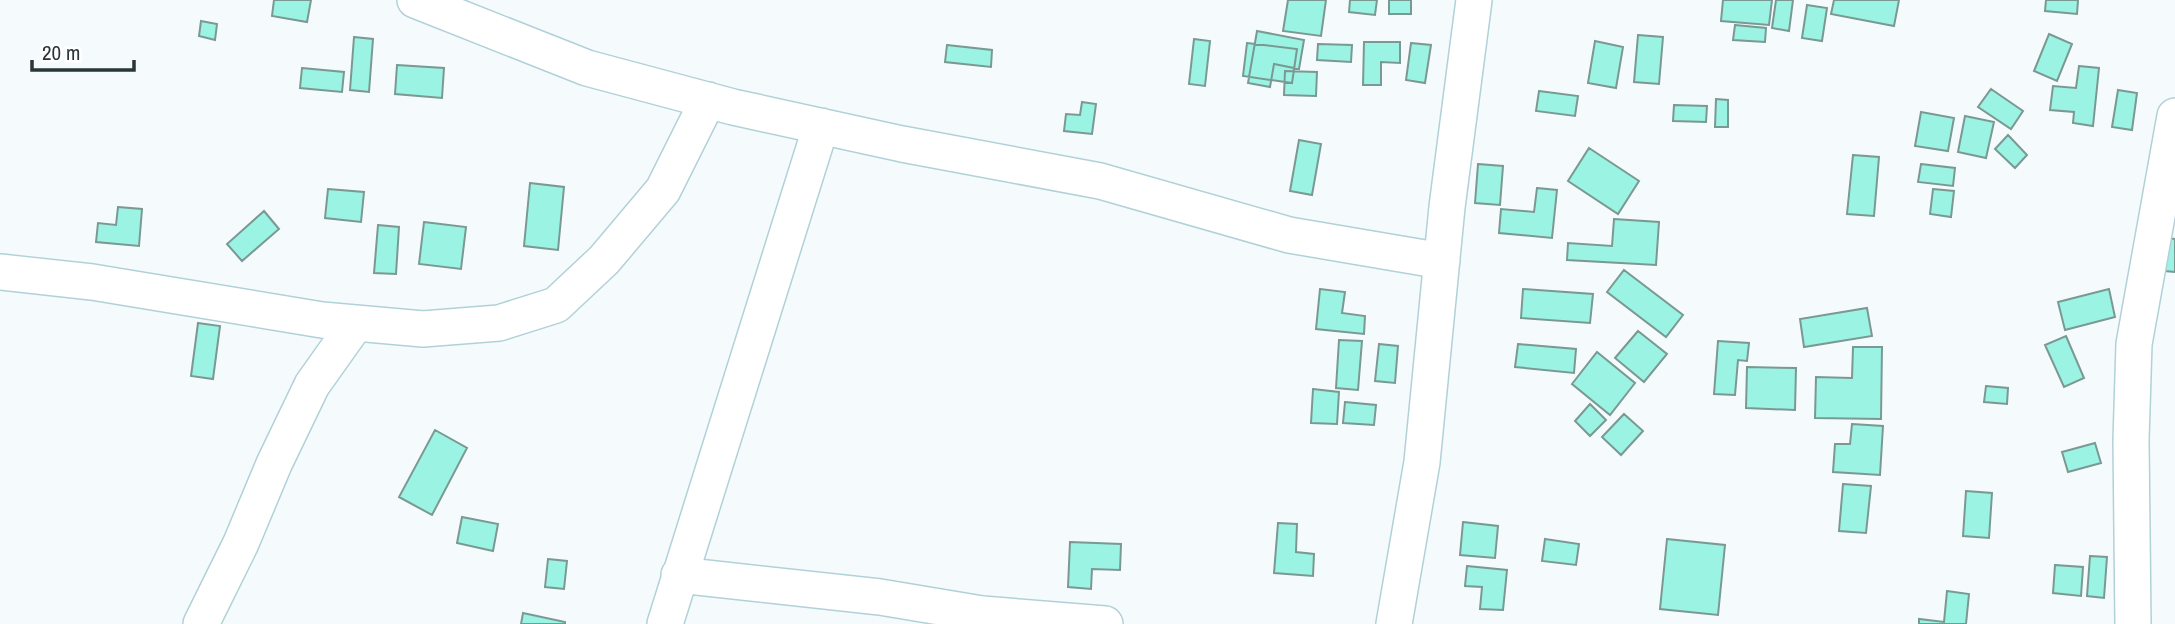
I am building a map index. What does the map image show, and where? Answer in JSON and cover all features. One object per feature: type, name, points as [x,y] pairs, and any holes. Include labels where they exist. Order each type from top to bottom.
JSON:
[{"type":"street","points":[[415,0],[587,68],[708,100],[902,144],[1100,181],[1289,235],[1441,261]]},
{"type":"street","points":[[1394,624],[1422,461],[1441,261],[1474,0]]},
{"type":"street","points":[[0,272],[92,282],[191,300],[356,323],[423,329],[499,323],[556,305],[604,260],[663,190],[708,100]]},
{"type":"street","points":[[2133,624],[2131,440],[2134,344],[2175,116]]},
{"type":"street","points":[[665,624],[821,126]]},
{"type":"street","points":[[201,624],[241,543],[274,464],[312,385],[356,323]]},
{"type":"street","points":[[679,575],[880,597],[982,614],[1105,624]]},
{"type":"building","points":[[274,0],[311,0],[307,22],[272,16]]},
{"type":"building","points":[[1288,0],[1326,0],[1321,36],[1283,31]]},
{"type":"building","points":[[1350,0],[1377,0],[1375,15],[1349,12]]},
{"type":"building","points":[[1389,0],[1411,0],[1411,14],[1389,14]]},
{"type":"building","points":[[1723,0],[1772,0],[1769,25],[1721,21]]},
{"type":"building","points":[[1776,0],[1793,0],[1789,31],[1772,28]]},
{"type":"building","points":[[1834,0],[1899,0],[1894,26],[1831,14]]},
{"type":"building","points":[[2046,0],[2078,0],[2077,14],[2045,11]]},
{"type":"building","points":[[1807,5],[1827,8],[1822,41],[1802,38]]},
{"type":"building","points":[[201,21],[217,24],[215,40],[199,36]]},
{"type":"building","points":[[1735,25],[1766,28],[1765,42],[1733,40]]},
{"type":"building","points":[[1257,31],[1304,40],[1299,69],[1274,64],[1270,87],[1248,83]]},
{"type":"building","points":[[2049,34],[2072,44],[2057,81],[2034,71]]},
{"type":"building","points":[[1638,35],[1663,37],[1659,84],[1634,82]]},
{"type":"building","points":[[354,37],[373,39],[369,92],[350,90]]},
{"type":"building","points":[[1194,39],[1210,41],[1205,86],[1189,84]]},
{"type":"building","points":[[1595,41],[1623,47],[1616,88],[1588,83]]},
{"type":"building","points":[[1364,42],[1400,42],[1400,63],[1381,62],[1381,85],[1363,85]]},
{"type":"building","points":[[1247,43],[1297,49],[1292,83],[1243,76]]},
{"type":"building","points":[[1411,43],[1431,45],[1425,83],[1406,80]]},
{"type":"building","points":[[1318,44],[1352,45],[1351,62],[1317,60]]},
{"type":"building","points":[[947,45],[992,50],[991,67],[945,62]]},
{"type":"building","points":[[397,65],[444,68],[442,98],[395,94]]},
{"type":"building","points":[[2079,66],[2099,68],[2093,126],[2073,123],[2074,112],[2050,110],[2053,86],[2076,88]]},
{"type":"building","points":[[302,68],[344,72],[342,92],[300,88]]},
{"type":"building","points":[[1285,71],[1317,72],[1316,96],[1284,95]]},
{"type":"building","points":[[1991,89],[2023,111],[2011,129],[1978,107]]},
{"type":"building","points":[[2118,90],[2137,93],[2132,130],[2112,127]]},
{"type":"building","points":[[1539,91],[1578,96],[1575,116],[1536,111]]},
{"type":"building","points":[[1716,99],[1728,100],[1728,127],[1715,127]]},
{"type":"building","points":[[1082,102],[1096,104],[1092,134],[1064,131],[1066,114],[1080,115]]},
{"type":"building","points":[[1674,105],[1707,106],[1706,122],[1673,121]]},
{"type":"building","points":[[1921,112],[1954,118],[1948,151],[1915,146]]},
{"type":"building","points":[[1965,116],[1994,122],[1986,158],[1958,152]]},
{"type":"building","points":[[2008,135],[2027,155],[2015,168],[1995,149]]},
{"type":"building","points":[[1299,140],[1321,144],[1312,195],[1290,191]]},
{"type":"building","points":[[1589,148],[1639,181],[1618,214],[1568,181]]},
{"type":"building","points":[[1853,155],[1879,157],[1874,216],[1847,214]]},
{"type":"building","points":[[1478,164],[1503,166],[1500,205],[1475,203]]},
{"type":"building","points":[[1921,164],[1955,168],[1953,186],[1918,182]]},
{"type":"building","points":[[530,183],[564,187],[558,250],[524,246]]},
{"type":"building","points":[[1537,188],[1557,190],[1552,238],[1499,233],[1501,209],[1534,212]]},
{"type":"building","points":[[328,189],[364,192],[361,222],[325,218]]},
{"type":"building","points":[[1933,189],[1954,191],[1951,217],[1930,214]]},
{"type":"building","points":[[118,207],[142,209],[139,246],[96,242],[98,223],[116,225]]},
{"type":"building","points":[[264,211],[279,229],[242,261],[227,244]]},
{"type":"building","points":[[1614,219],[1659,222],[1656,265],[1567,260],[1568,243],[1612,246]]},
{"type":"building","points":[[424,222],[466,227],[461,269],[419,264]]},
{"type":"building","points":[[378,225],[399,227],[396,274],[374,273]]},
{"type":"building","points":[[2168,238],[2175,239],[2175,272],[2165,271]]},
{"type":"building","points":[[1624,270],[1683,315],[1666,337],[1607,292]]},
{"type":"building","points":[[1320,289],[1345,292],[1342,313],[1365,316],[1364,334],[1316,329]]},
{"type":"building","points":[[1523,289],[1593,294],[1590,323],[1521,318]]},
{"type":"building","points":[[2109,289],[2115,317],[2065,330],[2058,302]]},
{"type":"building","points":[[1867,308],[1872,336],[1804,347],[1800,319]]},
{"type":"building","points":[[198,323],[220,326],[213,379],[191,376]]},
{"type":"building","points":[[1638,331],[1667,354],[1644,382],[1615,358]]},
{"type":"building","points":[[2066,336],[2084,378],[2064,387],[2045,345]]},
{"type":"building","points":[[1339,340],[1362,341],[1358,390],[1336,388]]},
{"type":"building","points":[[1718,341],[1749,343],[1747,361],[1738,360],[1735,395],[1714,394]]},
{"type":"building","points":[[1379,344],[1398,346],[1395,383],[1375,381]]},
{"type":"building","points":[[1518,344],[1576,349],[1574,373],[1515,367]]},
{"type":"building","points":[[1853,347],[1882,347],[1881,419],[1815,418],[1816,377],[1852,378]]},
{"type":"building","points":[[1597,352],[1635,383],[1610,415],[1572,384]]},
{"type":"building","points":[[1747,367],[1796,368],[1795,410],[1746,408]]},
{"type":"building","points":[[1986,386],[2008,388],[2007,404],[1984,402]]},
{"type":"building","points":[[1313,389],[1339,392],[1337,424],[1311,423]]},
{"type":"building","points":[[1345,402],[1376,405],[1374,425],[1343,423]]},
{"type":"building","points":[[1590,404],[1606,420],[1590,436],[1575,421]]},
{"type":"building","points":[[1624,414],[1643,431],[1621,455],[1602,437]]},
{"type":"building","points":[[1852,424],[1883,426],[1880,475],[1833,472],[1835,444],[1850,444]]},
{"type":"building","points":[[435,430],[467,448],[432,515],[399,497]]},
{"type":"building","points":[[2095,443],[2101,463],[2068,472],[2062,452]]},
{"type":"building","points":[[1843,484],[1871,486],[1866,533],[1839,531]]},
{"type":"building","points":[[1966,491],[1992,493],[1989,538],[1963,536]]},
{"type":"building","points":[[462,517],[498,524],[493,551],[457,543]]},
{"type":"building","points":[[1463,522],[1498,526],[1495,558],[1460,555]]},
{"type":"building","points":[[1278,523],[1297,524],[1296,552],[1314,554],[1313,576],[1274,573]]},
{"type":"building","points":[[1545,539],[1579,544],[1576,565],[1542,561]]},
{"type":"building","points":[[1667,539],[1725,545],[1718,615],[1660,609]]},
{"type":"building","points":[[1070,542],[1121,544],[1120,570],[1092,569],[1091,589],[1068,587]]},
{"type":"building","points":[[2090,556],[2107,557],[2104,598],[2087,596]]},
{"type":"building","points":[[548,559],[567,561],[564,589],[545,587]]},
{"type":"building","points":[[2055,565],[2083,567],[2081,596],[2053,593]]},
{"type":"building","points":[[1467,566],[1507,570],[1503,610],[1480,609],[1482,587],[1465,586]]},
{"type":"building","points":[[1947,591],[1969,594],[1966,624],[1919,624],[1919,619],[1944,622]]},
{"type":"building","points":[[523,613],[565,622],[565,624],[521,624]]}]
